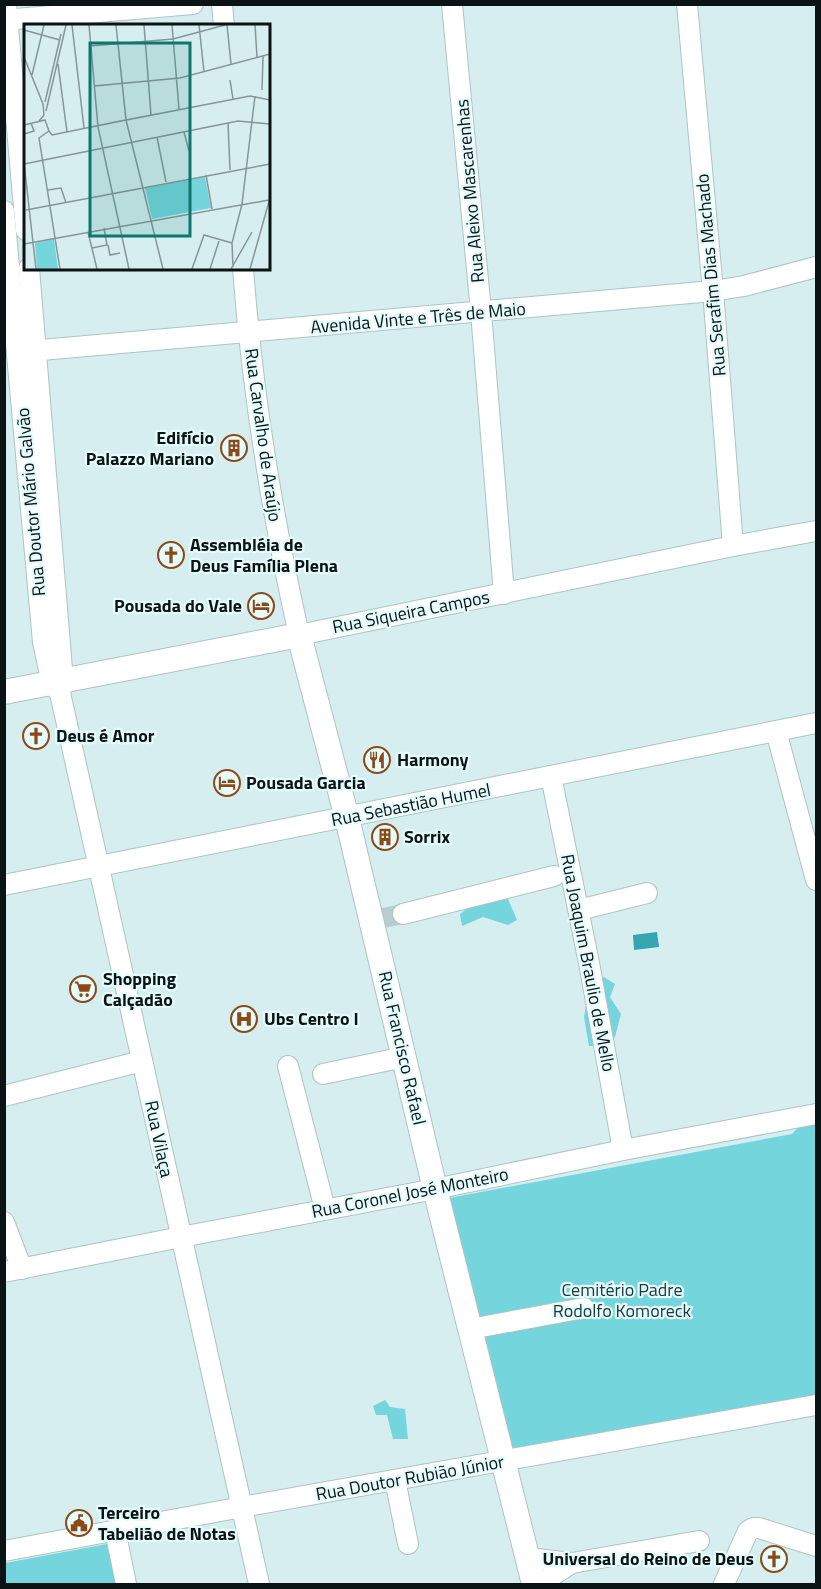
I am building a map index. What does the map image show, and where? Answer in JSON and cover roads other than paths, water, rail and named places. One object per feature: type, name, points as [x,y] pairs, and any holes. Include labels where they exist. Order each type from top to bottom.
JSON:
[{"type":"main road","name":"Rua Siqueira Campos","points":[[4,692],[58,686],[299,635]]},
{"type":"main road","name":"Rua Francisco Rafael","points":[[299,635],[347,818],[377,920],[404,1057],[435,1189],[534,1584]]},
{"type":"street","points":[[24,208],[6,14],[193,4]]},
{"type":"street","points":[[222,4],[224,24]]},
{"type":"street","name":"Rua Aleixo Mascarenhas","points":[[452,4],[481,312],[504,594]]},
{"type":"street","name":"Rua Serafim Dias Machado","points":[[687,4],[733,546]]},
{"type":"street","name":"Rua Doutor Mário Galvão","points":[[4,212],[27,351],[58,686]]},
{"type":"street","name":"Avenida Vinte e Três de Maio","points":[[27,351],[713,291],[744,286],[816,267]]},
{"type":"street","name":"Rua Doutor Mário Galvão","points":[[27,351],[29,270]]},
{"type":"street","name":"Rua Carvalho de Araújo","points":[[243,270],[259,414],[276,526],[299,635]]},
{"type":"street","name":"Rua Siqueira Campos","points":[[299,635],[816,531]]},
{"type":"street","name":"Rua Vilaça","points":[[58,686],[259,1584]]},
{"type":"street","name":"Rua Sebastião Humel","points":[[4,885],[816,723]]},
{"type":"street","points":[[776,731],[816,880]]},
{"type":"street","name":"Rua Joaquim Braulio de Mello","points":[[551,776],[579,910],[623,1150]]},
{"type":"street","points":[[403,914],[554,876]]},
{"type":"street","points":[[579,910],[648,893]]},
{"type":"street","points":[[323,1074],[404,1057]]},
{"type":"street","points":[[4,1096],[142,1061]]},
{"type":"street","points":[[288,1066],[325,1209]]},
{"type":"street","name":"Rua Coronel José Monteiro","points":[[13,1271],[181,1236],[435,1189],[816,1113]]},
{"type":"street","points":[[4,1222],[13,1271]]},
{"type":"street","points":[[470,1329],[584,1308]]},
{"type":"street","name":"Rua Doutor Rubião Júnior","points":[[4,1551],[816,1405]]},
{"type":"street","points":[[395,1480],[408,1544]]},
{"type":"street","points":[[724,1584],[748,1531],[753,1527],[816,1546]]},
{"type":"street","points":[[115,1530],[126,1584]]},
{"type":"street","points":[[527,1558],[572,1563],[699,1541]]},
{"type":"street","points":[[543,1584],[572,1563]]},
{"type":"tunnel","points":[[383,918],[403,914]]},
{"type":"place","name":"Edifício Palazzo Mariano","points":[[234,448]]},
{"type":"place","name":"Assembléia de Deus Família Plena","points":[[171,555]]},
{"type":"place","name":"Pousada do Vale","points":[[261,606]]},
{"type":"place","name":"Deus é Amor","points":[[36,736]]},
{"type":"place","name":"Harmony","points":[[377,760]]},
{"type":"place","name":"Pousada Garcia","points":[[227,783]]},
{"type":"place","name":"Sorrix","points":[[385,837]]},
{"type":"place","name":"Shopping Calçadão","points":[[83,989]]},
{"type":"place","name":"Ubs Centro I","points":[[244,1019]]},
{"type":"place","name":"Terceiro Tabelião de Notas","points":[[79,1523]]},
{"type":"place","name":"Universal do Reino de Deus","points":[[774,1559]]},
{"type":"park label","name":"Cemitério Padre Rodolfo Komoreck","points":[[622,1300]]}]
